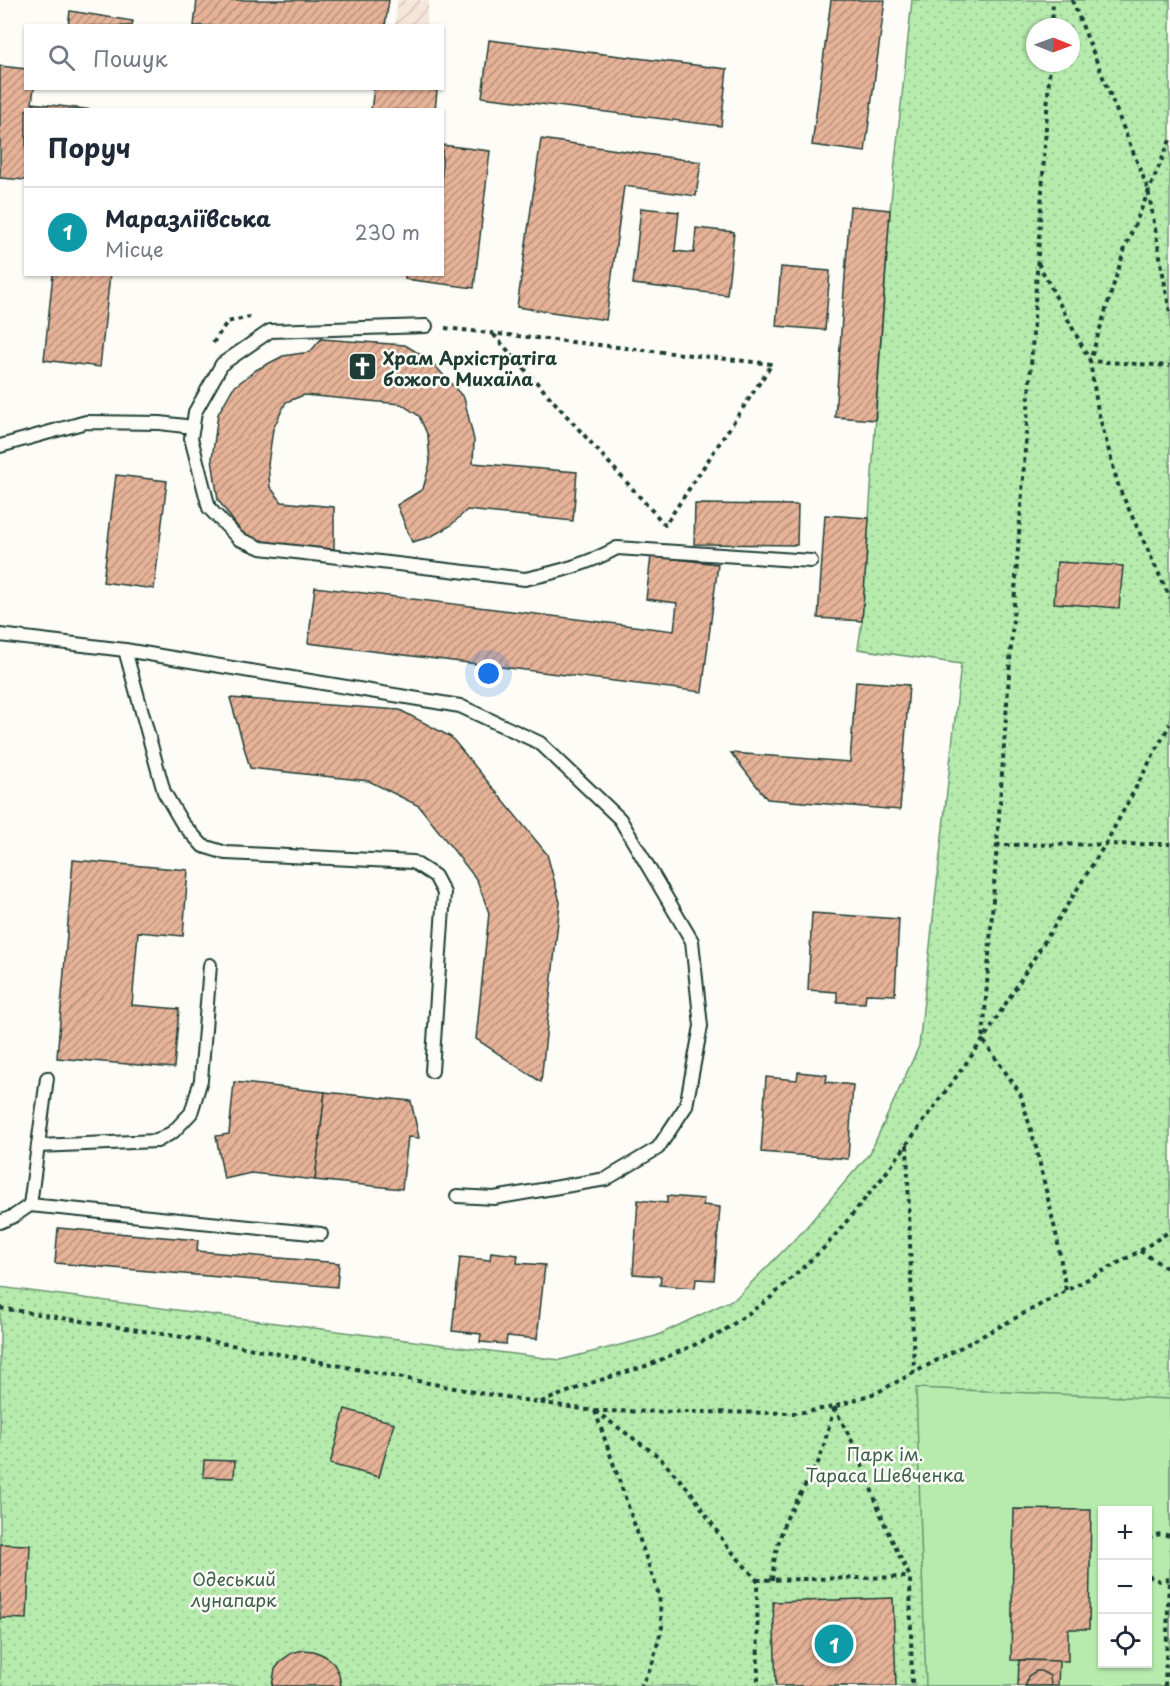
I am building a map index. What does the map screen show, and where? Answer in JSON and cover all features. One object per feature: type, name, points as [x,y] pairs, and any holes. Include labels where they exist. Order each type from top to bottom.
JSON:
[{"type":"lane","points":[[426,326],[270,331],[222,364],[195,412],[190,438],[209,508],[239,539],[261,548],[525,579],[556,573],[595,560],[617,548],[811,561]]},
{"type":"lane","points":[[0,446],[86,422],[160,423],[193,427]]},
{"type":"lane","points":[[0,635],[125,650],[460,706],[540,743],[620,819],[692,941],[701,1026],[686,1106],[658,1148],[606,1179],[494,1198],[457,1196]]},
{"type":"lane","points":[[125,650],[164,792],[182,823],[203,846],[226,853],[413,862],[435,876],[444,893],[432,1071]]},
{"type":"lane","points":[[38,1146],[158,1141],[173,1132],[191,1113],[201,1080],[210,965]]},
{"type":"lane","points":[[30,1205],[47,1078]]},
{"type":"lane","points":[[0,1222],[30,1205],[321,1234]]},
{"type":"path","points":[[1052,18],[1053,0]]},
{"type":"path","points":[[1072,0],[1148,189],[1170,313]]},
{"type":"path","points":[[1049,72],[983,1040],[1020,1093],[1057,1238],[1066,1291]]},
{"type":"path","points":[[1090,361],[1125,248],[1170,140]]},
{"type":"path","points":[[1038,263],[1090,361],[1098,411],[1119,488],[1170,598]]},
{"type":"path","points":[[493,334],[504,335],[772,364],[664,525],[493,334]]},
{"type":"path","points":[[1090,361],[1170,366]]},
{"type":"path","points":[[540,1402],[649,1365],[719,1334],[770,1299],[827,1245],[883,1177],[983,1040],[1106,843],[1170,724]]},
{"type":"path","points":[[996,845],[1170,844]]},
{"type":"path","points":[[907,1144],[914,1372]]},
{"type":"path","points":[[0,1308],[238,1346],[480,1393],[595,1411],[797,1413],[834,1407],[878,1392],[1140,1251],[1170,1231]]},
{"type":"path","points":[[1140,1251],[1170,1270]]},
{"type":"path","points":[[834,1407],[855,1447],[887,1530],[910,1577],[912,1686]]},
{"type":"path","points":[[772,1580],[775,1554],[785,1521],[820,1459],[834,1407]]},
{"type":"path","points":[[595,1411],[658,1456],[691,1492],[726,1545],[757,1580],[759,1686]]},
{"type":"path","points":[[595,1411],[659,1595],[662,1627],[652,1665],[641,1686]]},
{"type":"path","points":[[1152,1536],[1163,1534],[1170,1536]]},
{"type":"path","points":[[757,1580],[910,1577]]},
{"type":"path","points":[[1152,1578],[1160,1581],[1170,1579],[1165,1686]]},
{"type":"shaded area","points":[[397,0],[429,0],[426,24],[395,24]]},
{"type":"green space","name":"Парк ім. Тараса Шевченка","points":[[912,0],[1170,0],[1170,1686],[0,1686],[0,1287],[560,1360],[656,1336],[736,1298],[802,1232],[870,1153],[919,1046],[961,664],[858,649],[862,621],[890,210]]},
{"type":"green space","points":[[916,1388],[1170,1399],[1170,1686],[926,1686]]},
{"type":"building","points":[[197,0],[389,0],[385,24],[194,24]]},
{"type":"building","points":[[831,0],[885,0],[865,152],[812,145]]},
{"type":"building","points":[[70,11],[133,21],[132,24],[68,24]]},
{"type":"building","points":[[489,40],[727,69],[721,126],[482,97]]},
{"type":"building","points":[[0,66],[24,69],[24,90],[34,90],[32,103],[76,108],[24,108],[24,180],[0,178]]},
{"type":"building","points":[[374,90],[437,91],[435,108],[371,108]]},
{"type":"building","points":[[541,139],[701,162],[696,196],[624,186],[606,320],[517,307]]},
{"type":"building","points":[[444,145],[490,151],[474,288],[405,279],[405,276],[444,276]]},
{"type":"building","points":[[850,206],[890,210],[875,420],[835,417]]},
{"type":"building","points":[[641,208],[679,212],[675,251],[694,253],[696,228],[734,232],[727,295],[633,284]]},
{"type":"building","points":[[781,267],[830,271],[825,330],[776,326]]},
{"type":"building","points":[[53,276],[110,276],[100,367],[44,360]]},
{"type":"building","points":[[321,339],[405,345],[430,360],[464,398],[474,440],[473,463],[577,472],[573,521],[467,510],[450,526],[430,537],[412,542],[397,505],[423,489],[430,463],[428,436],[419,416],[401,404],[304,395],[286,402],[273,429],[268,464],[270,487],[282,502],[334,507],[334,549],[262,544],[242,533],[218,500],[212,459],[218,414],[233,388],[256,370],[283,356],[310,352]]},
{"type":"building","points":[[116,475],[167,481],[154,589],[103,582]]},
{"type":"building","points":[[695,504],[798,505],[797,545],[694,544]]},
{"type":"building","points":[[825,515],[869,518],[862,621],[818,618]]},
{"type":"building","points":[[651,556],[718,564],[702,692],[308,643],[315,587],[674,631],[677,603],[646,599]]},
{"type":"building","points":[[1057,562],[1123,566],[1119,608],[1054,603]]},
{"type":"building","points":[[856,681],[909,685],[900,810],[767,799],[731,753],[850,762]]},
{"type":"building","points":[[230,698],[400,710],[451,737],[547,854],[560,902],[541,1082],[476,1039],[489,913],[477,880],[419,806],[369,781],[250,768]]},
{"type":"building","points":[[73,860],[188,870],[183,936],[138,932],[132,1005],[179,1009],[174,1068],[57,1058]]},
{"type":"building","points":[[812,913],[899,919],[895,995],[866,994],[865,1003],[837,1002],[837,992],[808,990]]},
{"type":"building","points":[[798,1072],[827,1075],[826,1082],[853,1085],[848,1159],[761,1152],[766,1077],[797,1080]]},
{"type":"building","points":[[234,1082],[325,1092],[315,1180],[251,1173],[224,1179],[216,1136],[229,1134]]},
{"type":"building","points":[[325,1092],[411,1101],[419,1138],[408,1137],[402,1189],[315,1180]]},
{"type":"building","points":[[667,1196],[704,1199],[703,1205],[720,1207],[714,1280],[696,1279],[695,1288],[660,1285],[661,1276],[633,1274],[638,1200],[667,1203]]},
{"type":"building","points":[[58,1228],[198,1240],[197,1251],[339,1263],[337,1287],[55,1263]]},
{"type":"building","points":[[491,1252],[518,1255],[517,1263],[545,1265],[537,1339],[507,1336],[506,1344],[480,1342],[481,1334],[452,1331],[460,1257],[490,1260]]},
{"type":"building","points":[[345,1409],[394,1423],[379,1477],[330,1464]]},
{"type":"building","points":[[204,1460],[235,1461],[234,1478],[203,1477]]},
{"type":"building","points":[[1014,1509],[1091,1510],[1089,1629],[1068,1629],[1068,1661],[1011,1660]]},
{"type":"building","points":[[0,1544],[30,1545],[27,1619],[0,1618]]},
{"type":"building","points":[[893,1598],[896,1686],[776,1686],[773,1602]]},
{"type":"building","points":[[303,1650],[314,1651],[325,1656],[334,1664],[341,1686],[272,1686],[275,1669],[282,1660],[292,1653]]},
{"type":"building","points":[[1019,1660],[1059,1661],[1058,1686],[1018,1686]]},
{"type":"building","points":[[1036,1671],[1050,1676],[1051,1686],[1026,1686],[1028,1676]]},
{"type":"place","name":"Храм Архістратіга божого Михаїла","points":[[362,367]]},
{"type":"place","name":"Маразліївська","points":[[834,1644]]},
{"type":"park label","name":"Одеський лунапарк","points":[[234,1588]]}]
